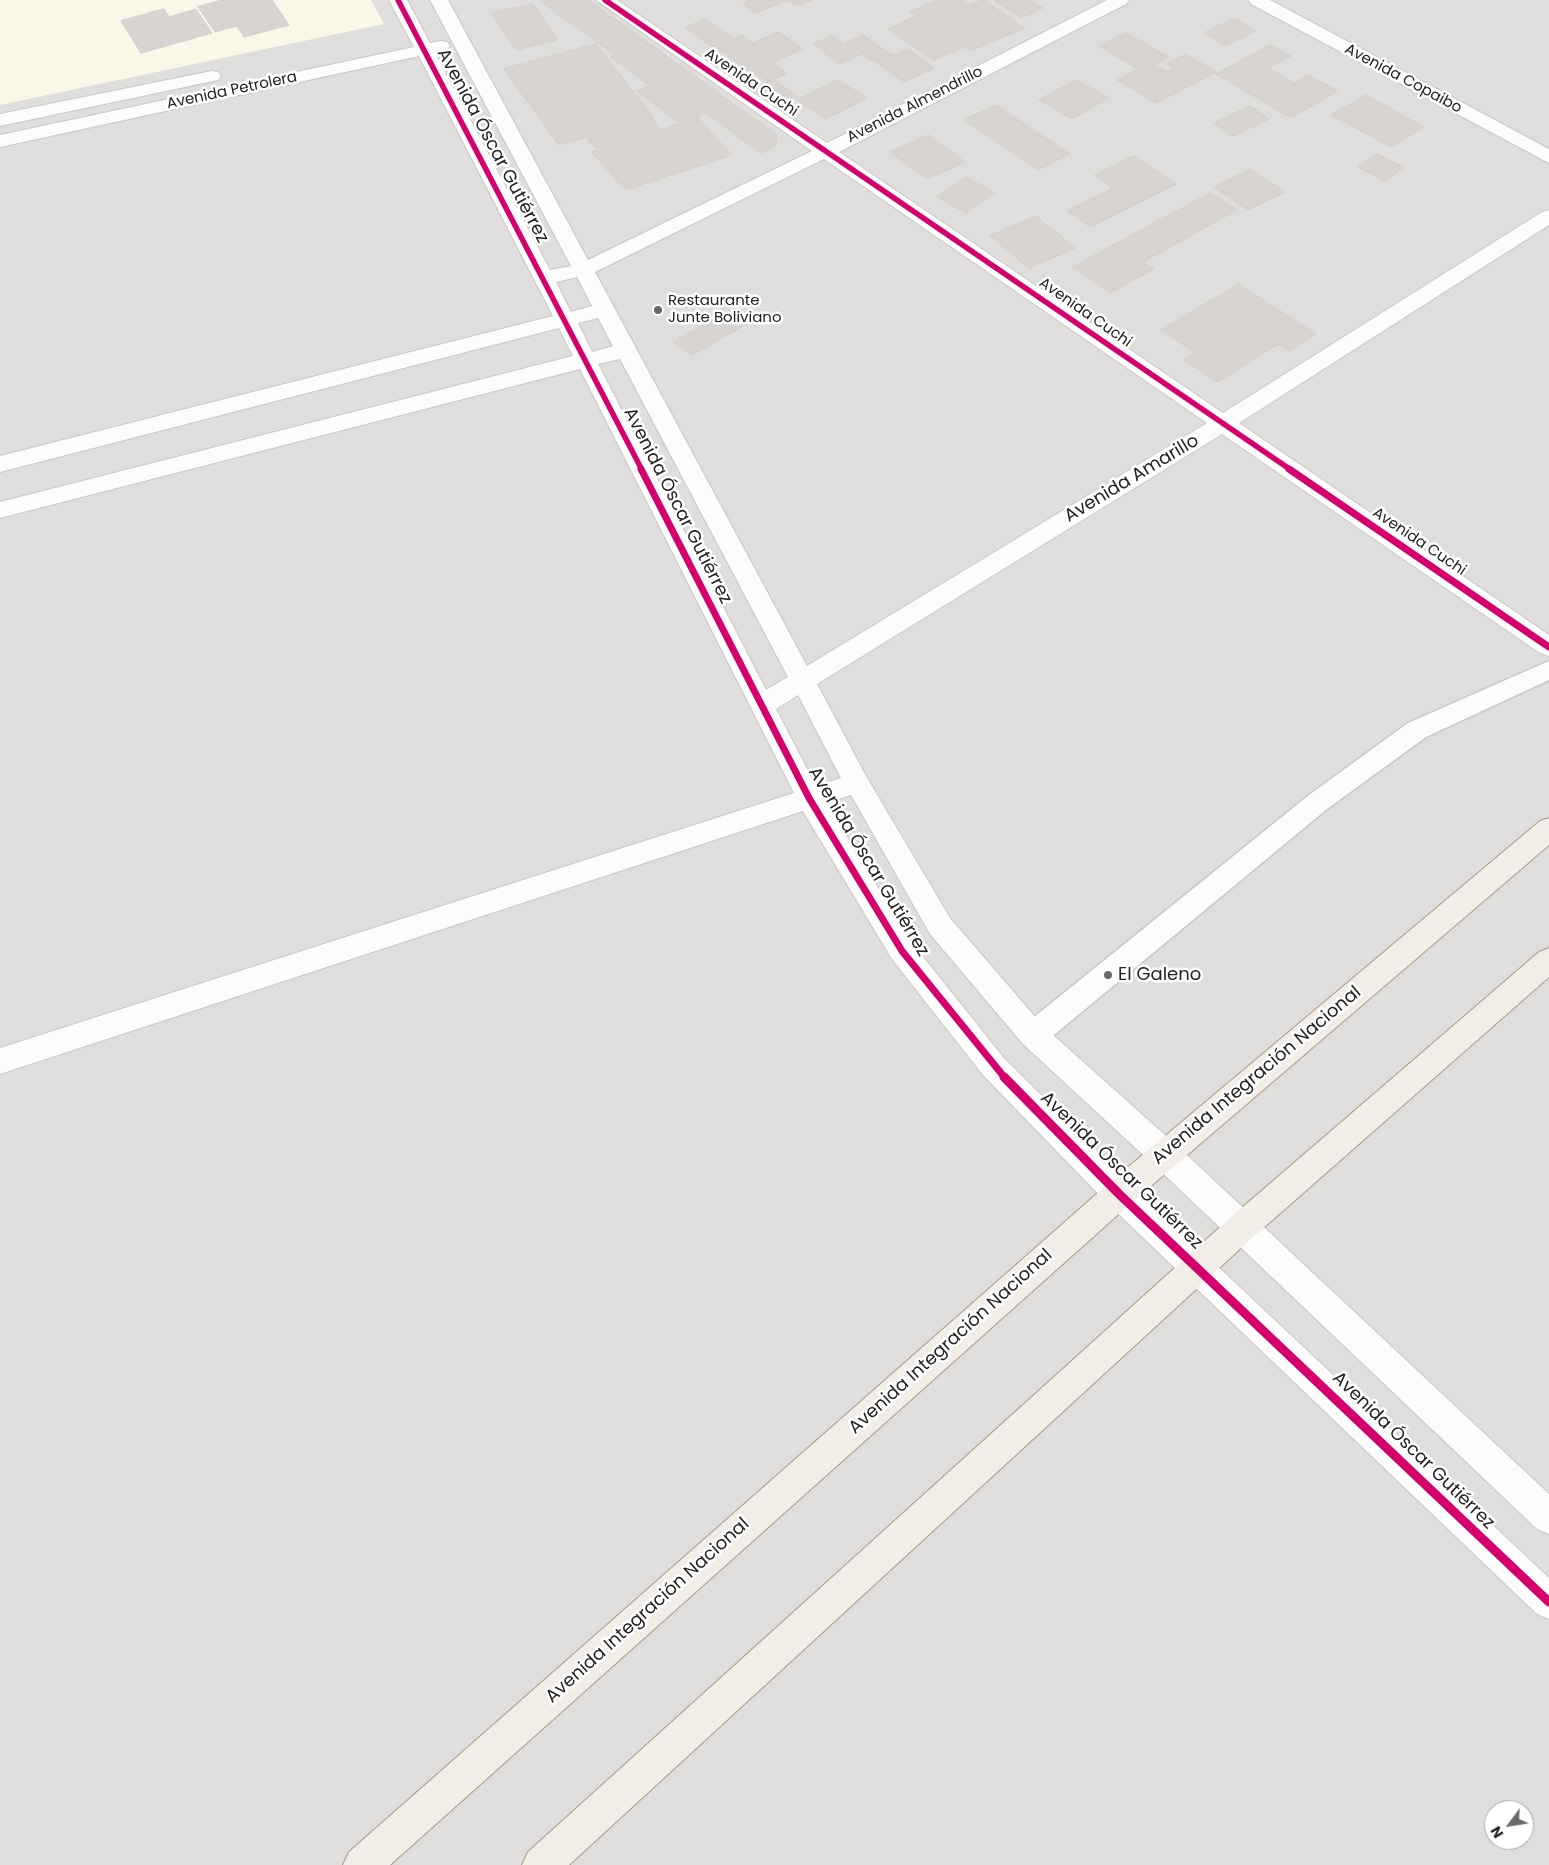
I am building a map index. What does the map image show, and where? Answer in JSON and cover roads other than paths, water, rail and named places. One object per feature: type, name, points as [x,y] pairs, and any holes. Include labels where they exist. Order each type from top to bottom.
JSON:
[{"type":"main road","name":"Avenida Integración Nacional","points":[[362,1865],[1164,1154],[1549,829]]},
{"type":"main road","points":[[541,1865],[1241,1228],[1549,960]]},
{"type":"street","name":"Avenida Óscar Gutiérrez","points":[[398,0],[544,278],[809,798],[902,951],[993,1066],[1119,1194],[1199,1267],[1549,1602]]},
{"type":"street","name":"Avenida Óscar Gutiérrez","points":[[440,0],[585,269],[604,310],[857,783],[940,926],[1033,1035],[1164,1154],[1549,1517]]},
{"type":"street","name":"Avenida Cuchi","points":[[605,0],[1549,647]]},
{"type":"street","name":"Avenida Almendrillo","points":[[544,278],[585,269],[826,151],[1120,0]]},
{"type":"street","name":"Avenida Copaibo","points":[[1257,0],[1549,157]]},
{"type":"street","name":"Avenida Petrolera","points":[[0,141],[458,33]]},
{"type":"street","name":"Avenida Petrolera","points":[[396,37],[420,41]]},
{"type":"street","name":"Avenida Petrolera","points":[[0,120],[232,72]]},
{"type":"street","name":"Avenida Amarillo","points":[[762,705],[1222,424],[1549,216]]},
{"type":"street","points":[[0,464],[604,310]]},
{"type":"street","points":[[0,510],[626,350]]},
{"type":"street","points":[[0,1061],[857,783]]},
{"type":"lane","points":[[1033,1035],[1318,802],[1417,730],[1549,670]]},
{"type":"place","name":"Restaurante Junte Boliviano","points":[[658,310]]},
{"type":"place","name":"El Galeno","points":[[1108,975]]}]
